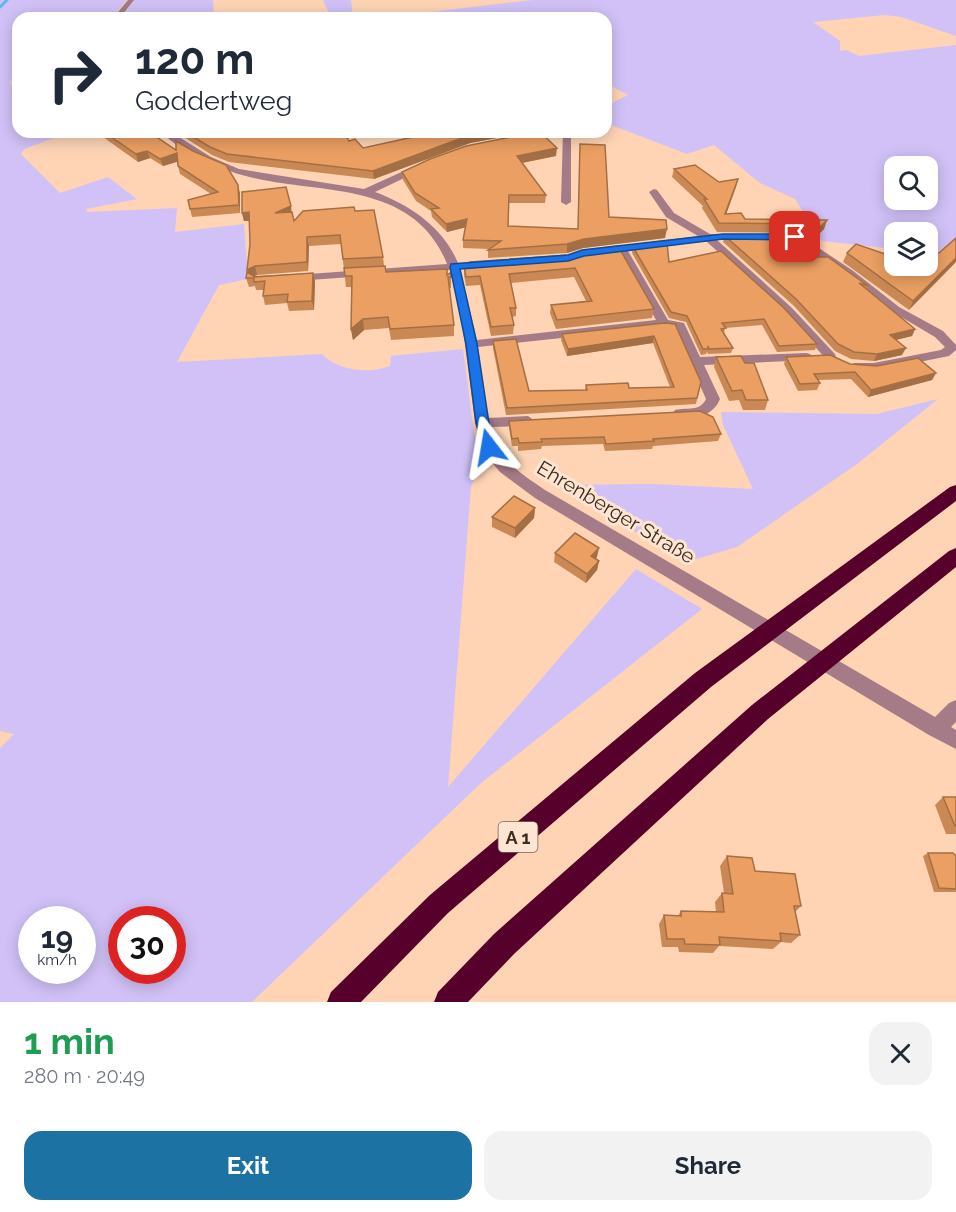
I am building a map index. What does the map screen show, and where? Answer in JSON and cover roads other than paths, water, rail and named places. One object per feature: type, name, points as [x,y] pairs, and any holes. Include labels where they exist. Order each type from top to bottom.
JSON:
[{"type":"highway","name":"A 1","points":[[341,1002],[439,904],[703,680],[956,492]]},
{"type":"highway","points":[[448,1002],[504,944],[760,712],[956,556]]},
{"type":"street","points":[[121,12],[131,0]]},
{"type":"street","name":"Ehrenberger Straße","points":[[175,138],[211,161],[237,171],[368,191],[402,208],[425,225],[441,242],[455,267],[471,344],[483,423],[489,447],[502,465],[518,479],[956,740]]},
{"type":"street","points":[[566,202],[567,138]]},
{"type":"street","points":[[368,191],[431,162]]},
{"type":"street","points":[[654,192],[670,215],[709,238],[788,310],[838,360]]},
{"type":"street","points":[[582,253],[709,238],[757,235],[795,237],[849,272],[895,309],[939,334],[949,342],[951,348],[945,353],[874,367],[838,360],[698,361]]},
{"type":"street","points":[[622,249],[664,322]]},
{"type":"street","points":[[280,279],[477,265]]},
{"type":"street","points":[[471,344],[664,322],[680,326],[698,361],[713,399],[712,406],[707,410],[665,414]]},
{"type":"street","points":[[483,423],[540,420]]},
{"type":"street","points":[[936,729],[956,709]]},
{"type":"waterway","points":[[0,7],[7,0]]}]
